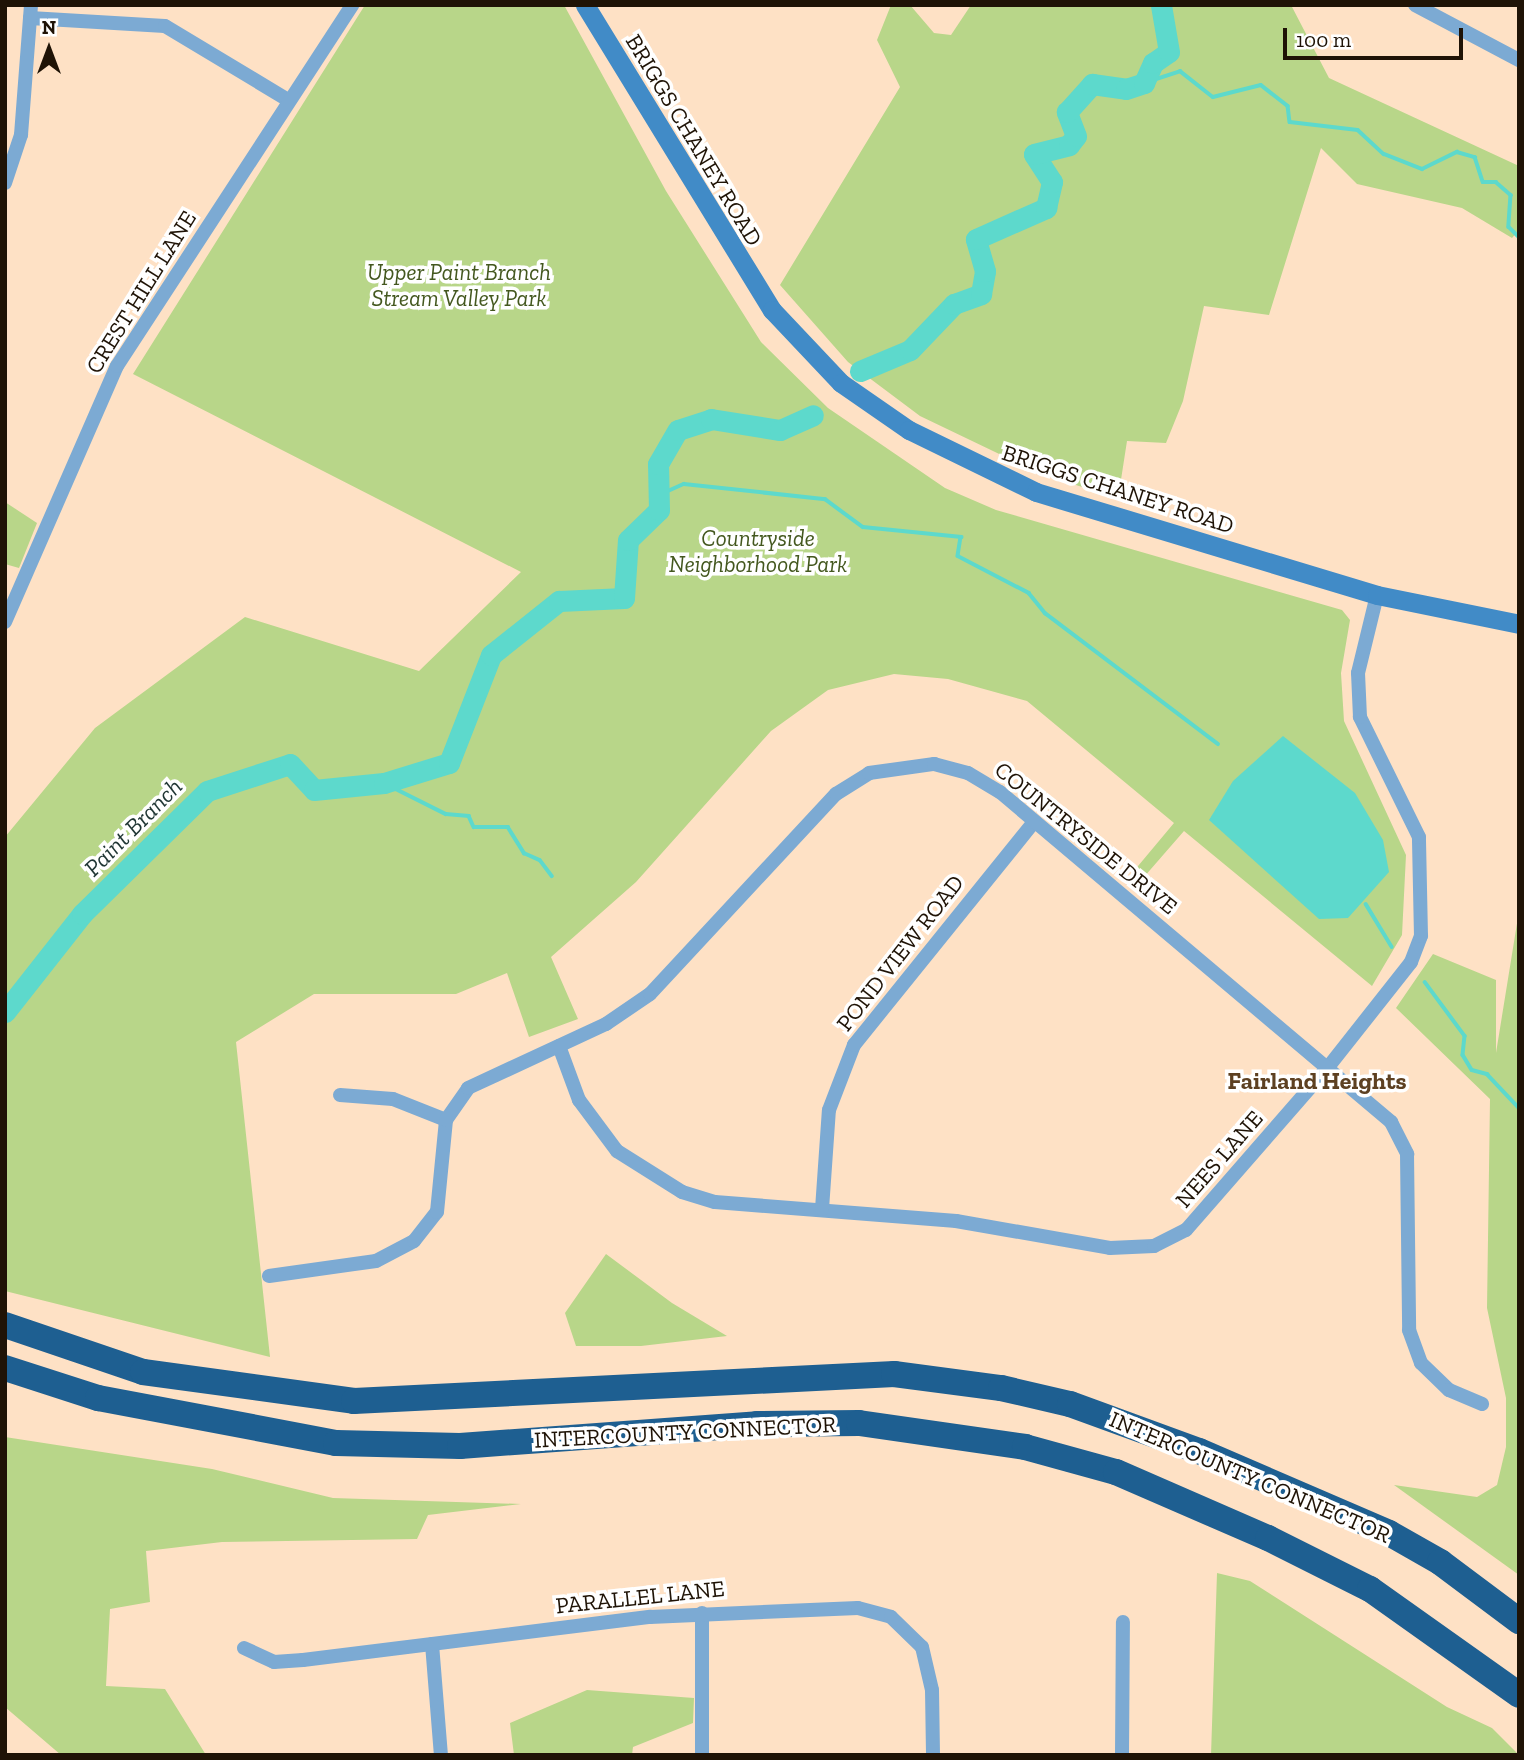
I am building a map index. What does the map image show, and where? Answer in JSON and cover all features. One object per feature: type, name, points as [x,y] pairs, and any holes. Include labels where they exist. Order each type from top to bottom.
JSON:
[{"type":"highway","name":"INTERCOUNTY CONNECTOR","points":[[5,1325],[143,1372],[354,1401],[894,1374],[1001,1388],[1070,1404],[1199,1451],[1389,1533],[1519,1618]]},
{"type":"highway","name":"INTERCOUNTY CONNECTOR","points":[[5,1368],[144,1409],[336,1443],[460,1446],[757,1424],[859,1423],[1025,1447],[1116,1472],[1268,1538],[1370,1589],[1519,1695]]},
{"type":"main road","name":"BRIGGS CHANEY ROAD","points":[[585,5],[743,268],[805,349],[841,383],[974,466],[1036,492],[1377,596],[1519,624]]},
{"type":"street","name":"CREST HILL LANE","points":[[5,622],[117,366],[352,5]]},
{"type":"street","points":[[1415,5],[1438,23],[1519,60]]},
{"type":"street","points":[[5,183],[21,135],[31,12],[165,26],[288,100]]},
{"type":"street","name":"NEES LANE","points":[[559,1046],[596,1125],[650,1177],[715,1202],[956,1220],[1110,1248],[1154,1246],[1208,1211],[1329,1066],[1411,962],[1420,936],[1419,837],[1360,717],[1358,673],[1377,596]]},
{"type":"street","name":"COUNTRYSIDE DRIVE","points":[[269,1276],[376,1261],[414,1241],[437,1212],[446,1120],[468,1088],[559,1046],[650,994],[836,794],[869,773],[901,764],[968,773],[1034,822],[1329,1066],[1391,1122],[1408,1154],[1409,1330],[1420,1363],[1449,1390],[1482,1404]]},
{"type":"street","name":"POND VIEW ROAD","points":[[822,1209],[829,1110],[854,1045],[1034,822]]},
{"type":"street","points":[[341,1095],[393,1099],[446,1120]]},
{"type":"street","name":"PARALLEL LANE","points":[[244,1648],[274,1662],[702,1613],[858,1608],[891,1617],[912,1634],[930,1669],[933,1755]]},
{"type":"street","points":[[702,1613],[702,1755]]},
{"type":"street","points":[[1122,1755],[1123,1622]]},
{"type":"street","points":[[432,1644],[441,1755]]},
{"type":"green space","points":[[365,5],[564,5],[666,191],[761,342],[828,408],[945,488],[996,510],[1342,610],[1350,620],[1341,673],[1344,721],[1406,855],[1402,935],[1372,986],[1184,831],[1137,885],[1128,878],[1174,823],[1027,701],[948,679],[894,674],[828,690],[771,731],[636,882],[551,957],[578,1019],[529,1037],[507,973],[456,994],[314,994],[236,1042],[270,1357],[5,1291],[5,837],[95,728],[245,617],[419,671],[521,572],[133,374]]},
{"type":"green space","points":[[891,5],[910,5],[934,33],[951,35],[971,5],[1291,5],[1329,78],[1519,166],[1519,230],[1512,238],[1462,208],[1357,184],[1321,148],[1269,315],[1204,306],[1183,401],[1166,443],[1127,441],[1118,499],[1037,472],[920,416],[848,362],[780,285],[900,87],[877,40]]},
{"type":"green space","points":[[5,502],[37,523],[19,568],[5,564]]},
{"type":"green space","points":[[1519,911],[1519,1575],[1394,1485],[1477,1497],[1497,1485],[1506,1447],[1506,1398],[1487,1308],[1490,1099],[1396,1008],[1433,954],[1496,980],[1496,1053]]},
{"type":"green space","points":[[606,1254],[672,1303],[727,1336],[641,1346],[576,1346],[565,1313]]},
{"type":"green space","points":[[5,1437],[212,1469],[333,1498],[521,1504],[428,1515],[417,1539],[222,1542],[146,1551],[150,1602],[110,1609],[106,1686],[165,1689],[206,1755],[61,1755],[5,1707]]},
{"type":"green space","points":[[1217,1573],[1250,1581],[1447,1707],[1492,1728],[1519,1755],[1211,1755]]},
{"type":"green space","points":[[587,1690],[694,1698],[693,1723],[633,1747],[632,1755],[514,1755],[510,1723]]},
{"type":"water","points":[[1283,736],[1355,793],[1383,840],[1389,872],[1348,918],[1319,919],[1209,820],[1233,781]]},
{"type":"waterway","name":"Paint Branch","points":[[860,371],[910,350],[954,304],[981,294],[985,271],[976,239],[1046,208],[1052,182],[1034,154],[1069,145],[1076,136],[1067,112],[1092,84],[1126,89],[1144,83],[1153,63],[1169,52],[1161,5]]},
{"type":"waterway","points":[[1144,83],[1180,71],[1213,97],[1261,85],[1288,106],[1290,122],[1358,130],[1384,154],[1422,169],[1457,152],[1475,157],[1483,182],[1496,182],[1511,195],[1509,227],[1519,237]]},
{"type":"waterway","name":"Paint Branch","points":[[5,1012],[82,914],[207,791],[290,764],[314,790],[384,783],[449,763],[491,655],[559,601],[624,598],[628,540],[659,510],[658,464],[678,430],[711,419],[780,430],[813,415]]},
{"type":"waterway","points":[[659,495],[684,484],[825,499],[863,527],[961,537],[958,556],[1029,593],[1045,613],[1218,744]]},
{"type":"waterway","points":[[384,783],[446,814],[469,816],[474,827],[508,827],[524,853],[540,860],[552,876]]},
{"type":"waterway","points":[[1366,904],[1392,947]]},
{"type":"waterway","points":[[1425,982],[1465,1036],[1463,1055],[1472,1070],[1487,1074],[1519,1108]]},
{"type":"district","name":"Fairland Heights","points":[[1317,1081]]},
{"type":"park label","name":"Upper Paint Branch Stream Valley Park","points":[[459,285]]},
{"type":"park label","name":"Countryside Neighborhood Park","points":[[758,551]]}]
